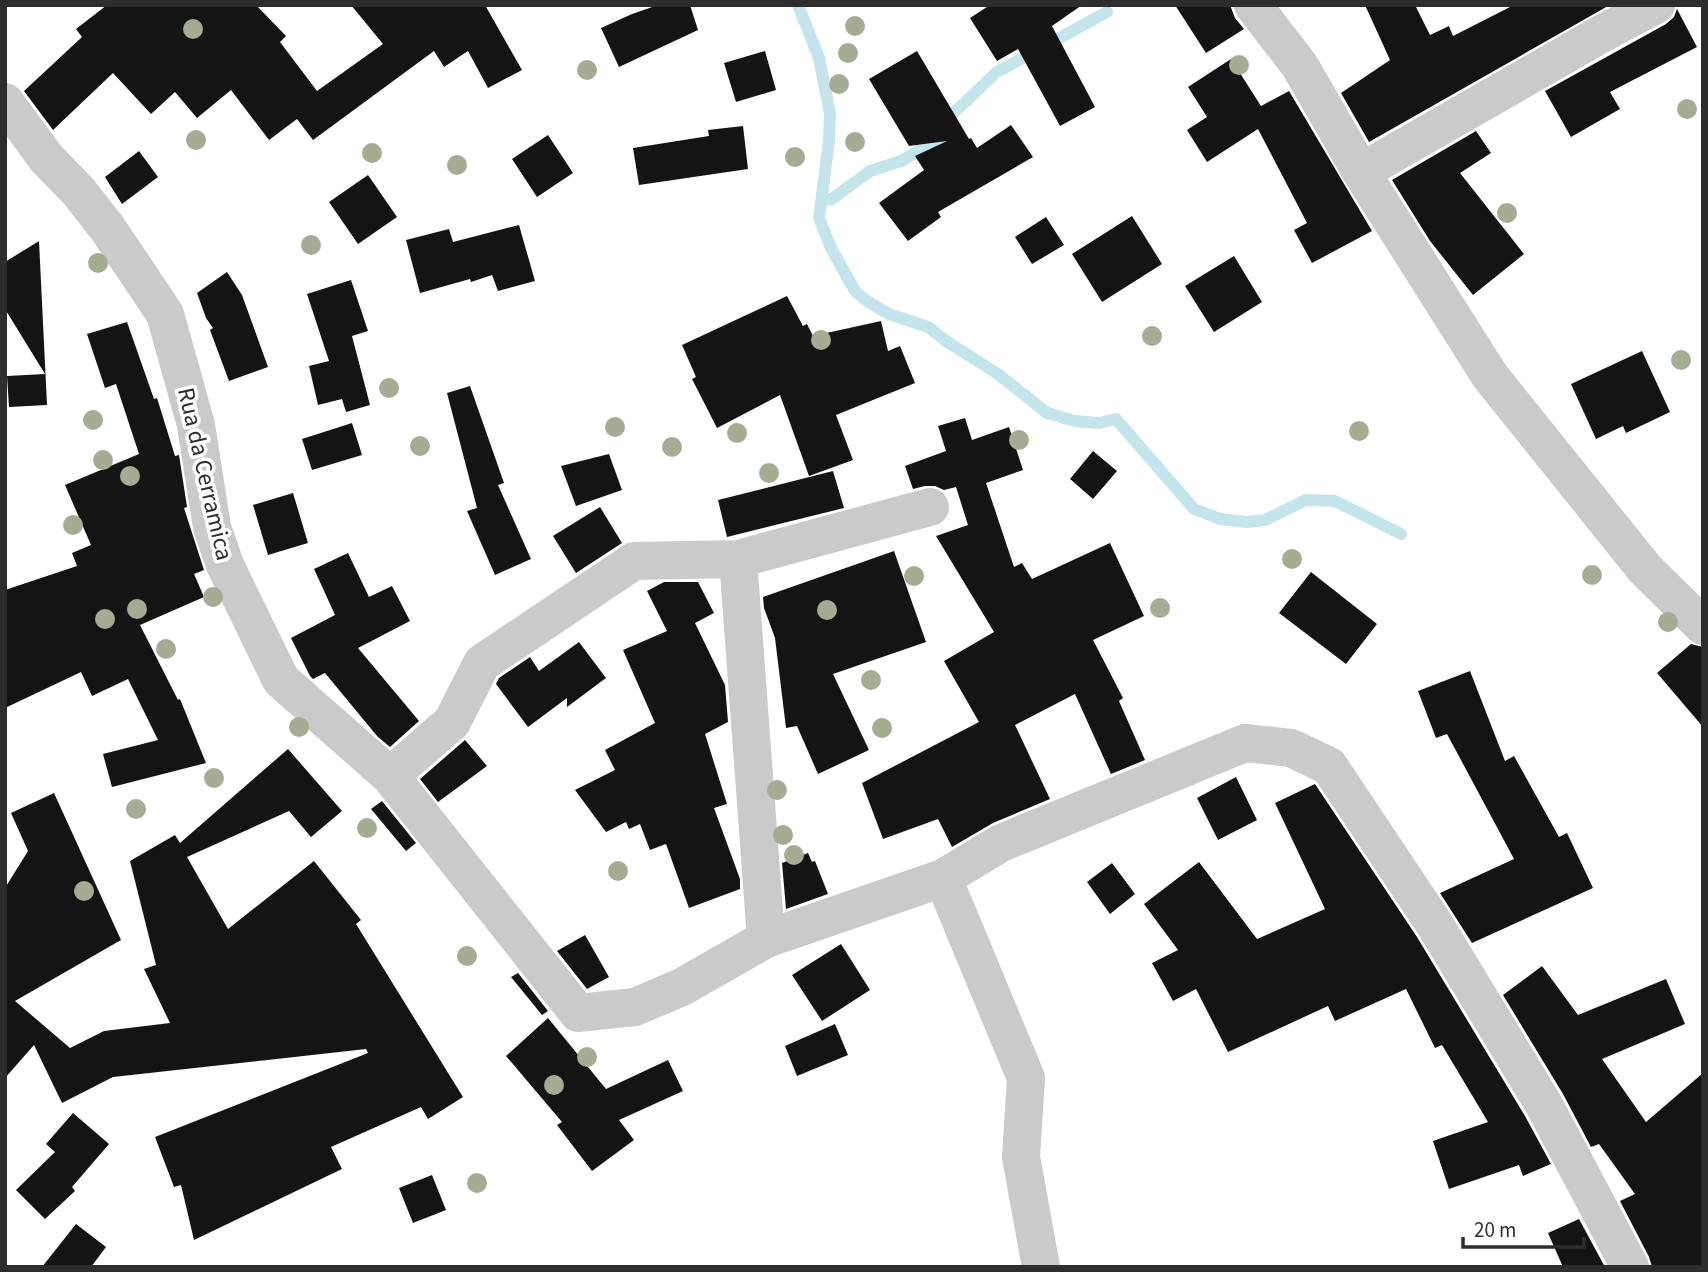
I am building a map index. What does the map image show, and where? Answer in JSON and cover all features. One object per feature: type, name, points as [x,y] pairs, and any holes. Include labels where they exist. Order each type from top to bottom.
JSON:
[{"type":"street","points":[[1253,5],[1300,66],[1361,172],[1490,376],[1645,569],[1703,626]]},
{"type":"street","points":[[1361,172],[1656,5]]},
{"type":"street","name":"Rua da Cerramica","points":[[5,102],[47,159],[79,192],[108,229],[165,314],[196,425],[212,527],[225,565],[281,680],[390,776],[578,1013],[635,1007],[682,987],[765,939]]},
{"type":"street","points":[[390,776],[452,722],[482,663],[634,561],[738,559],[930,507]]},
{"type":"street","points":[[738,559],[765,939],[943,878],[1001,843],[1245,743],[1291,748],[1329,766],[1435,925],[1544,1105],[1630,1267]]},
{"type":"street","points":[[943,878],[1026,1078],[1021,1157],[1041,1267]]},
{"type":"building","points":[[107,5],[256,5],[286,36],[280,42],[317,91],[383,44],[351,5],[485,5],[522,70],[488,88],[468,51],[444,67],[434,51],[313,140],[297,119],[269,140],[231,90],[197,118],[175,92],[151,114],[113,73],[53,130],[24,91],[82,37],[76,29]]},
{"type":"building","points":[[658,5],[690,5],[698,30],[619,67],[601,28]]},
{"type":"building","points":[[990,5],[1082,5],[1052,26],[1095,107],[1060,126],[1018,49],[997,61],[970,18]]},
{"type":"building","points":[[1175,5],[1230,5],[1235,18],[1244,29],[1206,53]]},
{"type":"building","points":[[1365,5],[1415,5],[1430,35],[1449,26],[1453,36],[1514,5],[1608,6],[1369,142],[1341,93],[1390,60]]},
{"type":"building","points":[[1677,9],[1697,47],[1610,92],[1620,109],[1571,137],[1545,91],[1666,24],[1674,17]]},
{"type":"building","points":[[765,51],[776,90],[736,102],[724,63]]},
{"type":"building","points":[[917,51],[977,148],[1011,125],[1033,157],[938,212],[941,217],[908,241],[879,203],[924,170],[915,156],[947,141],[909,146],[869,79]]},
{"type":"building","points":[[1231,59],[1261,106],[1289,91],[1372,231],[1312,263],[1294,230],[1307,223],[1258,129],[1207,162],[1187,130],[1207,117],[1188,87]]},
{"type":"building","points":[[743,126],[748,169],[639,185],[633,148],[709,136],[708,130]]},
{"type":"building","points":[[1476,131],[1491,153],[1460,173],[1524,254],[1473,295],[1430,241],[1392,180]]},
{"type":"building","points":[[548,135],[573,173],[537,197],[512,159]]},
{"type":"building","points":[[139,151],[158,177],[122,204],[105,177]]},
{"type":"building","points":[[368,175],[397,217],[358,244],[329,202]]},
{"type":"building","points":[[1132,216],[1162,264],[1102,302],[1072,254]]},
{"type":"building","points":[[1046,217],[1064,245],[1032,264],[1015,237]]},
{"type":"building","points":[[519,225],[535,281],[498,291],[492,275],[420,293],[406,240],[449,229],[453,242]]},
{"type":"building","points":[[39,241],[47,405],[9,407],[7,376],[45,374],[5,309],[5,262]]},
{"type":"building","points":[[1234,256],[1262,302],[1214,332],[1185,286]]},
{"type":"building","points":[[227,272],[242,295],[268,367],[229,381],[210,330],[213,328],[206,318],[197,293]]},
{"type":"building","points":[[351,280],[368,331],[352,336],[370,405],[346,412],[342,399],[318,405],[309,366],[329,361],[307,294]]},
{"type":"building","points":[[787,296],[803,326],[807,324],[813,336],[881,321],[888,351],[900,346],[915,383],[836,415],[853,460],[809,476],[780,395],[717,428],[692,379],[696,377],[682,345]]},
{"type":"building","points":[[127,322],[154,399],[157,398],[175,456],[179,455],[187,507],[184,508],[204,570],[194,574],[204,597],[140,625],[178,700],[180,699],[206,763],[112,787],[103,754],[158,740],[128,679],[92,696],[81,672],[5,708],[5,590],[77,566],[72,553],[91,545],[65,485],[139,454],[116,384],[105,388],[87,334]]},
{"type":"building","points":[[1642,351],[1670,412],[1626,433],[1623,426],[1596,439],[1571,384]]},
{"type":"building","points":[[470,386],[504,483],[498,485],[531,559],[495,575],[467,511],[477,508],[447,393]]},
{"type":"building","points":[[965,418],[972,440],[1009,427],[1023,470],[986,483],[1014,567],[1022,563],[1032,579],[1110,543],[1144,616],[1093,640],[1123,698],[1119,701],[1145,760],[1111,774],[1075,694],[1015,725],[1050,799],[993,823],[952,847],[938,819],[883,839],[862,783],[979,722],[944,661],[994,632],[936,536],[968,525],[956,487],[944,490],[925,486],[913,489],[905,466],[946,451],[938,426]]},
{"type":"building","points":[[352,423],[362,455],[312,470],[302,439]]},
{"type":"building","points":[[1093,451],[1117,471],[1093,499],[1070,479]]},
{"type":"building","points":[[609,454],[622,490],[576,506],[561,466]]},
{"type":"building","points":[[833,471],[844,508],[727,537],[718,500]]},
{"type":"building","points":[[293,493],[308,543],[268,555],[253,505]]},
{"type":"building","points":[[600,507],[622,543],[576,573],[553,536]]},
{"type":"building","points":[[894,551],[926,642],[833,674],[869,750],[818,774],[797,726],[786,728],[775,638],[764,608],[763,597]]},
{"type":"building","points":[[348,553],[369,597],[392,586],[410,621],[358,648],[419,721],[390,747],[377,736],[325,673],[313,679],[310,676],[291,638],[335,615],[314,569]]},
{"type":"building","points":[[1311,572],[1377,624],[1346,664],[1279,613]]},
{"type":"building","points":[[664,582],[698,582],[714,613],[695,623],[725,685],[728,722],[705,734],[727,804],[714,808],[740,879],[740,889],[689,908],[666,844],[650,850],[640,824],[629,829],[626,822],[606,832],[575,790],[615,770],[605,750],[655,723],[623,650],[667,631],[647,591]]},
{"type":"building","points":[[579,642],[606,678],[567,707],[567,698],[528,727],[496,684],[499,678],[530,657],[539,671]]},
{"type":"building","points":[[1691,644],[1703,647],[1703,727],[1657,673]]},
{"type":"building","points":[[1470,671],[1505,761],[1514,756],[1559,837],[1567,833],[1593,888],[1472,943],[1440,893],[1514,859],[1447,734],[1436,738],[1418,691]]},
{"type":"building","points":[[465,740],[487,766],[438,802],[420,779]]},
{"type":"building","points":[[288,749],[342,811],[311,837],[289,811],[187,857],[228,929],[314,861],[361,920],[356,924],[463,1097],[428,1119],[421,1107],[331,1147],[342,1169],[194,1240],[181,1185],[174,1187],[155,1137],[368,1053],[366,1049],[113,1077],[62,1103],[34,1045],[5,1078],[5,888],[28,851],[11,813],[54,793],[121,940],[15,1001],[70,1048],[104,1031],[170,1023],[144,969],[156,965],[130,861],[175,835],[180,843]]},
{"type":"building","points":[[1236,777],[1257,820],[1218,840],[1197,798]]},
{"type":"building","points":[[1315,784],[1417,937],[1551,1164],[1523,1176],[1519,1165],[1449,1189],[1433,1141],[1488,1122],[1442,1045],[1435,1048],[1406,989],[1335,1021],[1328,1006],[1228,1052],[1196,989],[1173,1001],[1152,963],[1178,950],[1144,904],[1199,862],[1257,939],[1325,909],[1275,803]]},
{"type":"building","points":[[382,801],[416,843],[406,851],[371,809]]},
{"type":"building","points":[[808,853],[812,862],[815,861],[828,894],[786,909],[782,863]]},
{"type":"building","points":[[1112,863],[1135,894],[1110,914],[1087,882]]},
{"type":"building","points":[[585,935],[609,977],[587,989],[557,951]]},
{"type":"building","points":[[841,944],[870,990],[822,1021],[792,975]]},
{"type":"building","points":[[1542,966],[1578,1015],[1666,979],[1685,1024],[1602,1059],[1646,1122],[1703,1073],[1703,1267],[1652,1267],[1620,1201],[1635,1194],[1599,1144],[1591,1147],[1563,1094],[1503,995]]},
{"type":"building","points":[[518,973],[548,1011],[542,1015],[511,977]]},
{"type":"building","points":[[548,1018],[606,1089],[668,1060],[683,1091],[619,1120],[634,1140],[592,1171],[557,1125],[562,1122],[506,1056]]},
{"type":"building","points":[[835,1024],[848,1055],[797,1076],[785,1046]]},
{"type":"building","points":[[73,1113],[109,1144],[72,1187],[75,1191],[45,1219],[16,1190],[55,1152],[46,1144]]},
{"type":"building","points":[[432,1175],[446,1210],[413,1223],[399,1188]]},
{"type":"building","points":[[1579,1219],[1605,1267],[1563,1267],[1548,1233]]},
{"type":"building","points":[[76,1224],[106,1247],[91,1267],[42,1267]]},
{"type":"waterway","points":[[798,5],[819,58],[830,113],[819,218],[831,248],[855,291],[889,314],[928,327],[998,374],[1047,413],[1075,421],[1099,423],[1116,419],[1194,509],[1220,519],[1246,522],[1265,520],[1306,500],[1335,501],[1401,534]]},
{"type":"waterway","points":[[822,200],[832,199],[870,171],[901,161],[940,138],[945,121],[997,72],[1107,12]]}]
